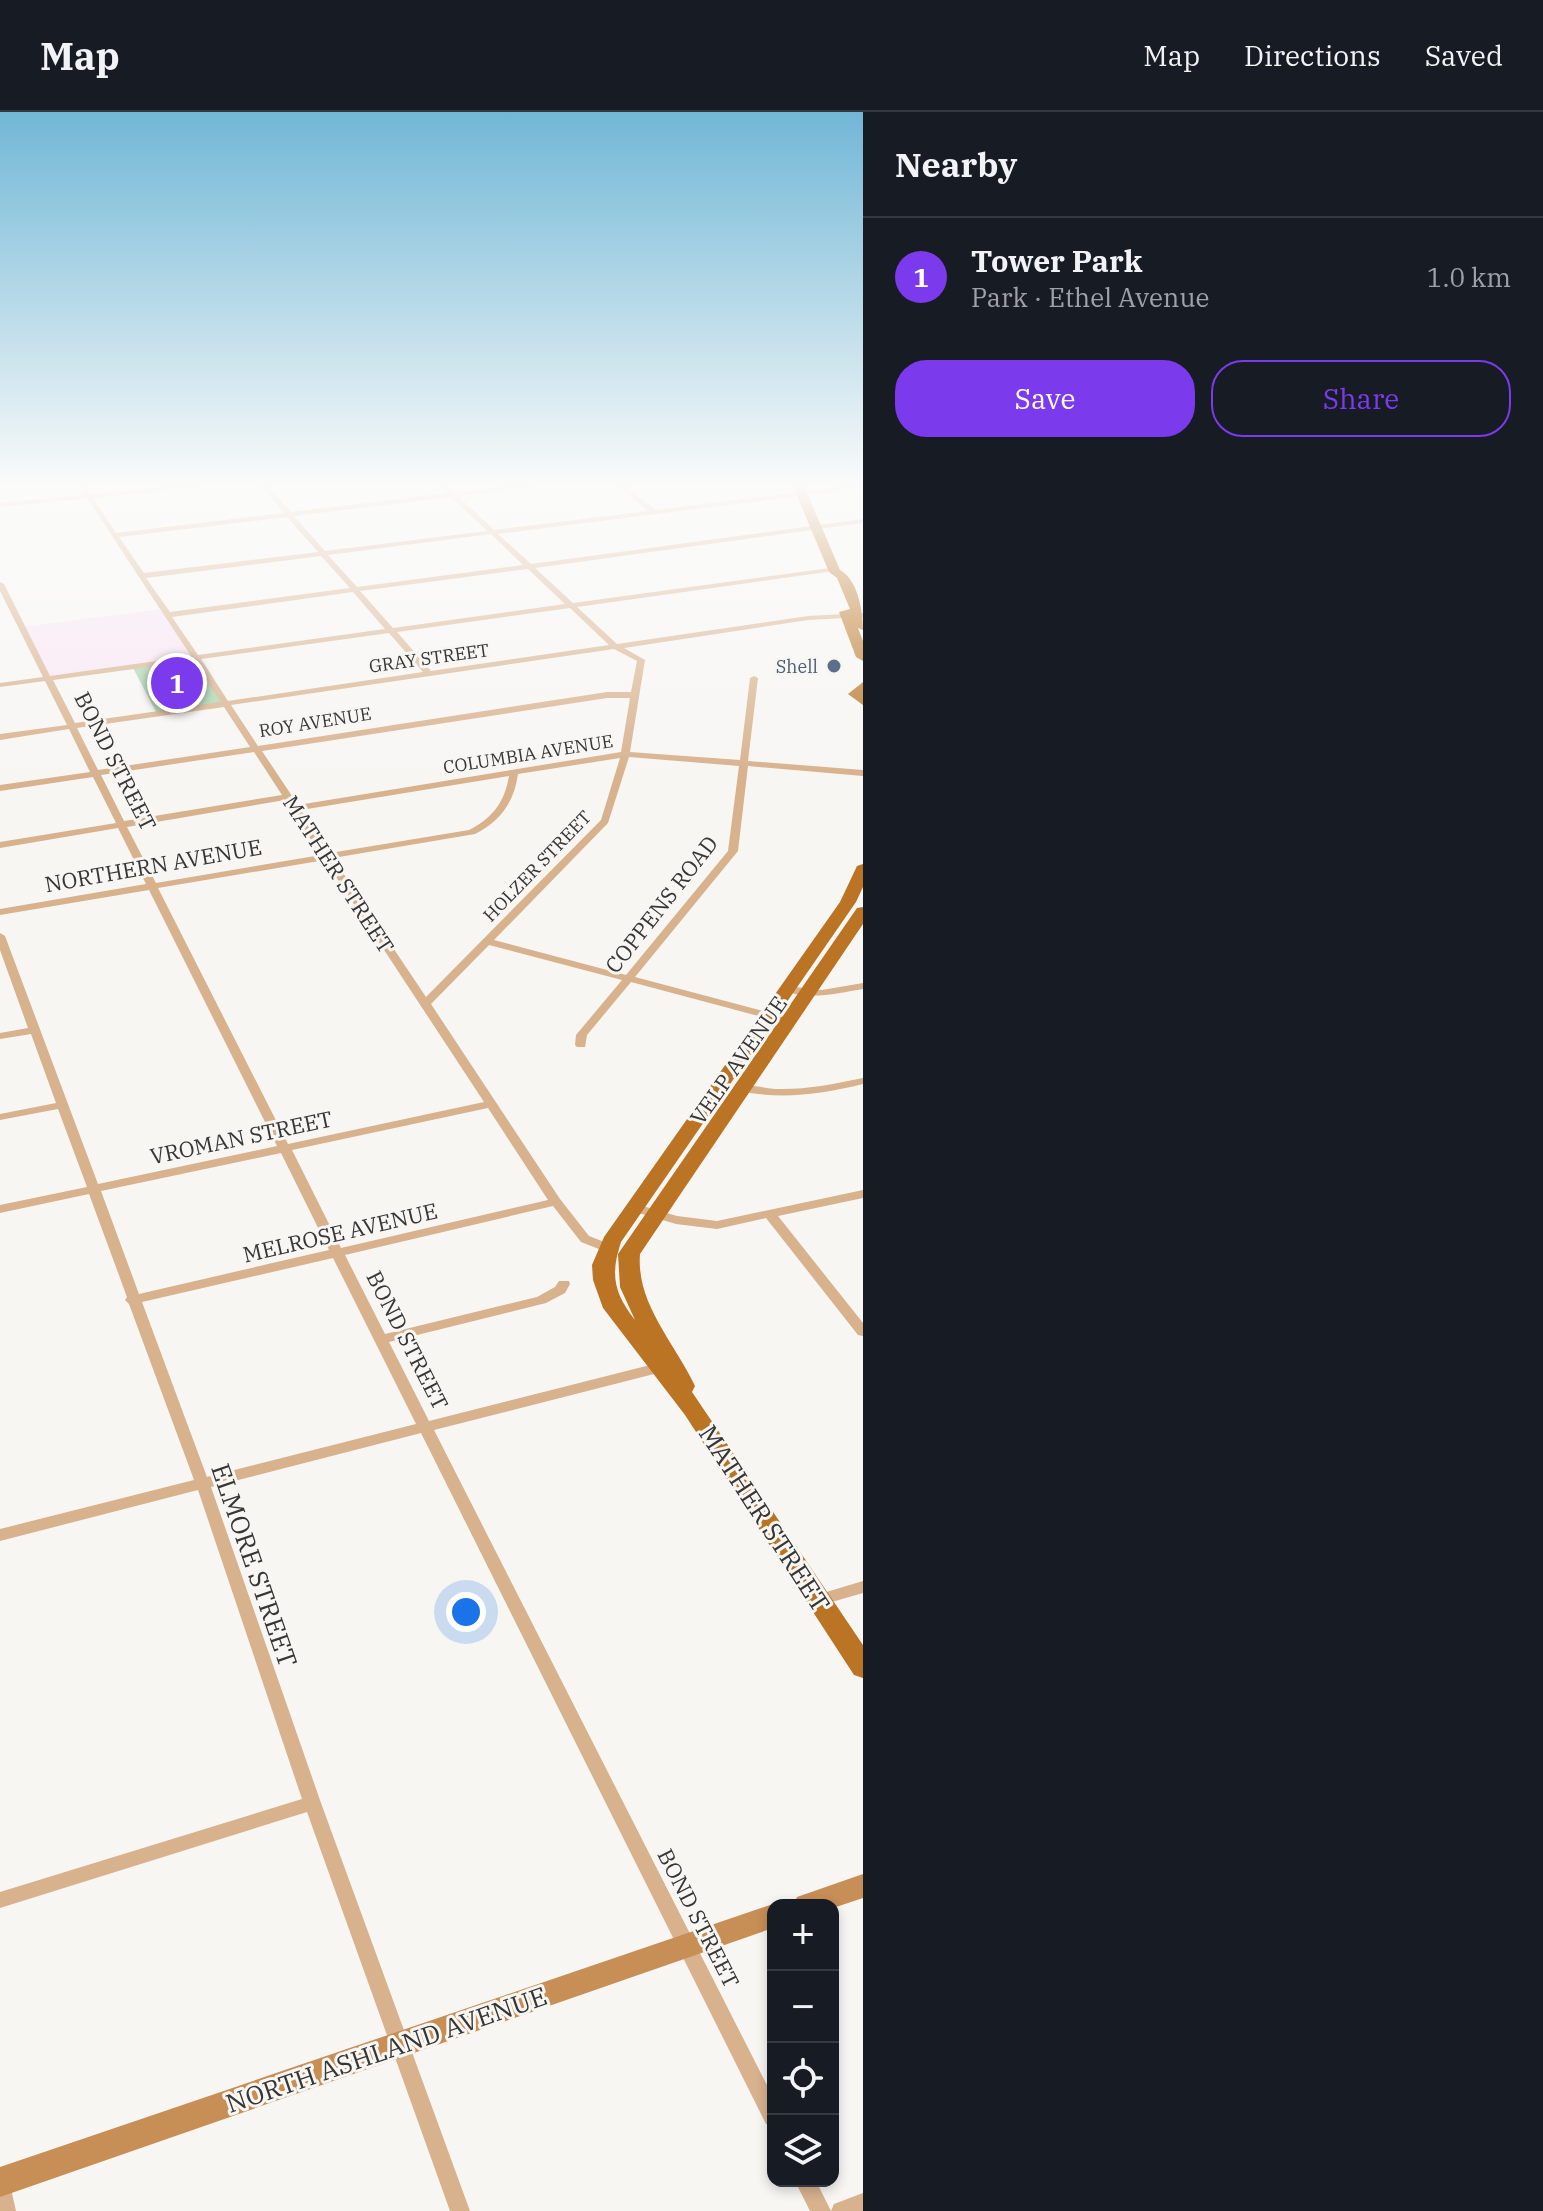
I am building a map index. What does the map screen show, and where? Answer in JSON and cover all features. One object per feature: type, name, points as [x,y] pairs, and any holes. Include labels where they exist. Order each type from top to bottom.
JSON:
[{"type":"main road","points":[[835,584],[858,618],[863,657]]},
{"type":"main road","name":"VELP AVENUE","points":[[618,1251],[769,1015],[848,902],[863,869]]},
{"type":"main road","name":"VELP AVENUE","points":[[646,1211],[744,1089],[863,912]]},
{"type":"main road","name":"MATHER STREET","points":[[693,1409],[681,1378],[633,1294],[618,1251],[603,1265],[610,1301],[658,1368],[693,1409],[863,1667]]},
{"type":"street","name":"BOND STREET","points":[[0,584],[772,2115]]},
{"type":"street","name":"MATHER STREET","points":[[147,584],[556,1202],[580,1235],[618,1251]]},
{"type":"street","points":[[350,584],[429,674]]},
{"type":"street","points":[[168,615],[401,584]]},
{"type":"street","points":[[550,584],[616,646]]},
{"type":"street","points":[[0,685],[731,584]]},
{"type":"street","name":"GRAY STREET","points":[[0,737],[616,646],[858,618]]},
{"type":"street","name":"HOLZER STREET","points":[[425,1004],[605,821],[625,754],[641,660],[616,646]]},
{"type":"street","name":"COPPENS ROAD","points":[[581,1045],[582,1035],[733,851],[754,678]]},
{"type":"street","name":"ROY AVENUE","points":[[0,788],[607,695],[635,695]]},
{"type":"street","name":"COLUMBIA AVENUE","points":[[296,808],[625,754],[863,773]]},
{"type":"street","name":"NORTHERN AVENUE","points":[[0,912],[472,832],[486,826],[503,809],[513,786],[514,772]]},
{"type":"street","points":[[0,845],[288,797]]},
{"type":"street","name":"ELMORE STREET","points":[[0,936],[132,1300],[202,1482],[312,1803],[460,2211]]},
{"type":"street","points":[[486,941],[789,1021]]},
{"type":"street","points":[[787,989],[809,993],[863,986]]},
{"type":"street","points":[[0,1036],[34,1030]]},
{"type":"street","points":[[744,1089],[803,1094],[863,1081]]},
{"type":"street","name":"VROMAN STREET","points":[[0,1209],[491,1104]]},
{"type":"street","points":[[0,1117],[62,1105]]},
{"type":"street","points":[[646,1211],[709,1225],[771,1216],[863,1194]]},
{"type":"street","name":"MELROSE AVENUE","points":[[132,1300],[556,1202]]},
{"type":"street","points":[[771,1216],[863,1332]]},
{"type":"street","points":[[381,1340],[541,1300],[556,1293],[564,1284]]},
{"type":"street","points":[[0,1535],[658,1368]]},
{"type":"street","points":[[818,1600],[863,1587]]},
{"type":"street","points":[[0,1900],[312,1803]]},
{"type":"street","points":[[824,1899],[863,1886]]},
{"type":"street","name":"NORTH ASHLAND AVENUE","points":[[0,2181],[767,1918]]},
{"type":"street","points":[[0,2181],[6,2211]]},
{"type":"street","points":[[808,2187],[821,2211]]},
{"type":"street","points":[[841,2211],[863,2203]]},
{"type":"shaded area","points":[[163,609],[195,658],[47,678],[22,627]]},
{"type":"green space","points":[[195,658],[227,704],[157,714],[132,666]]},
{"type":"place","name":"Shell","points":[[834,666]]},
{"type":"place","name":"Tower Park","points":[[177,683]]}]
